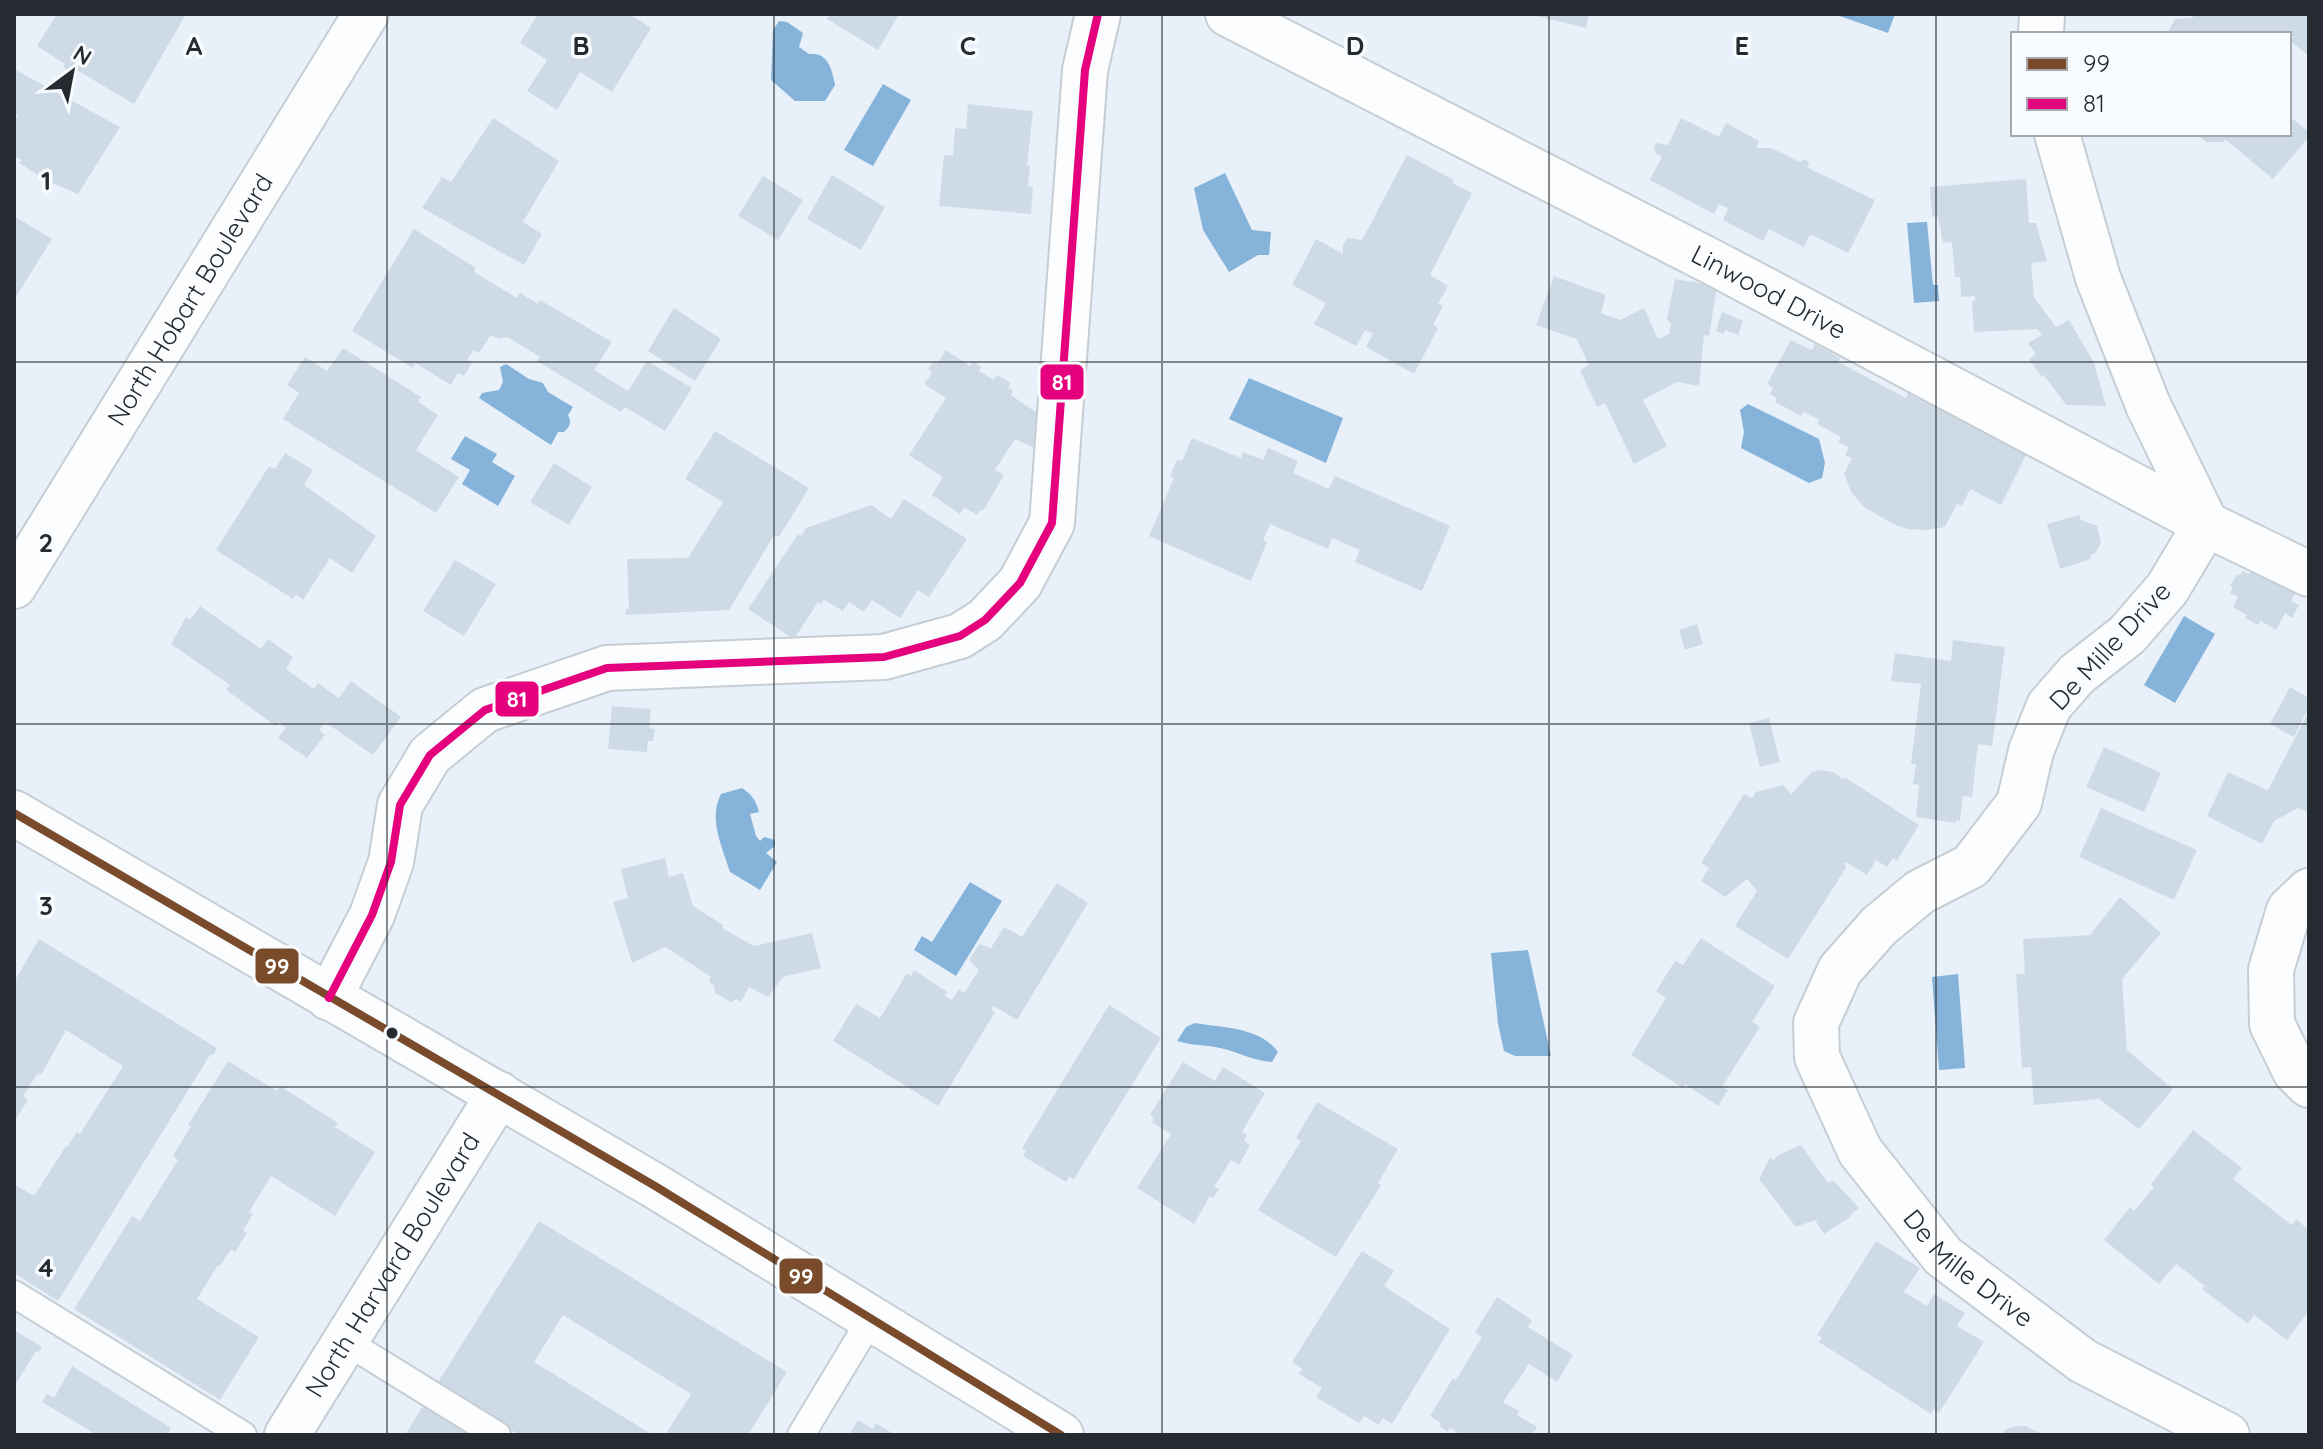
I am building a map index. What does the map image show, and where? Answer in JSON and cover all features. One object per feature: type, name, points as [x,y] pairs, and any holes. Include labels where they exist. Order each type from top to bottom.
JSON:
[{"type":"street","name":"North Hobart Boulevard","points":[[14,586],[366,14]]},
{"type":"street","points":[[329,998],[372,915],[391,862],[400,805],[430,755],[485,710],[607,668],[884,657],[960,636],[985,620],[1020,583],[1052,523],[1085,70],[1098,14]]},
{"type":"street","name":"Linwood Drive","points":[[1228,14],[1728,271],[2206,524],[2309,574]]},
{"type":"street","points":[[2058,136],[2098,278],[2148,405],[2206,524]]},
{"type":"street","name":"De Mille Drive","points":[[2206,524],[2167,589],[2127,635],[2077,674],[2049,706],[2031,751],[2019,803],[1971,866],[1920,892],[1879,926],[1840,970],[1816,1023],[1817,1057],[1860,1151],[1943,1256],[2083,1361],[2227,1435]]},
{"type":"street","points":[[14,813],[655,1186],[1061,1435]]},
{"type":"street","points":[[2309,891],[2289,910],[2271,970],[2272,1024],[2295,1071],[2309,1085]]},
{"type":"street","name":"North Harvard Boulevard","points":[[287,1435],[499,1094]]},
{"type":"lane","points":[[14,1294],[243,1435]]},
{"type":"lane","points":[[801,1435],[871,1319]]},
{"type":"lane","points":[[345,1341],[497,1435]]},
{"type":"water","points":[[1834,14],[1895,14],[1888,33]]},
{"type":"water","points":[[779,21],[787,22],[803,33],[799,47],[809,54],[821,56],[828,63],[835,85],[825,101],[795,101],[771,80],[773,30]]},
{"type":"water","points":[[883,84],[911,100],[873,166],[844,150]]},
{"type":"water","points":[[1225,173],[1252,230],[1271,232],[1269,255],[1258,255],[1229,272],[1203,230],[1194,188]]},
{"type":"water","points":[[1927,222],[1933,285],[1938,285],[1939,301],[1914,303],[1907,223]]},
{"type":"water","points":[[506,364],[529,379],[543,383],[548,392],[573,407],[568,415],[569,426],[564,432],[558,432],[551,445],[479,398],[482,393],[499,390],[503,382],[500,367]]},
{"type":"water","points":[[1249,378],[1343,418],[1326,463],[1229,419]]},
{"type":"water","points":[[1748,404],[1819,439],[1825,463],[1822,478],[1809,483],[1741,448],[1744,432],[1740,410]]},
{"type":"water","points":[[465,436],[497,454],[492,462],[515,476],[498,506],[462,484],[470,470],[451,459]]},
{"type":"water","points":[[2184,616],[2215,634],[2175,703],[2144,685]]},
{"type":"water","points":[[742,788],[758,808],[759,812],[750,814],[756,836],[760,841],[764,837],[775,840],[775,846],[766,853],[777,862],[760,890],[730,872],[716,823],[717,803],[721,794]]},
{"type":"water","points":[[970,882],[1002,901],[956,976],[914,950],[922,936],[932,942]]},
{"type":"water","points":[[1528,950],[1551,1056],[1515,1056],[1504,1051],[1498,1024],[1491,953]]},
{"type":"water","points":[[1958,974],[1965,1068],[1939,1070],[1932,977]]},
{"type":"water","points":[[1195,1023],[1251,1033],[1278,1052],[1272,1062],[1222,1048],[1177,1041],[1186,1027]]},
{"type":"building","points":[[57,14],[186,14],[134,104],[75,69],[74,74],[63,67],[65,64],[37,46]]},
{"type":"building","points":[[538,14],[629,14],[651,28],[612,92],[580,72],[557,110],[527,91],[547,60],[520,43]]},
{"type":"building","points":[[830,14],[899,14],[878,50],[827,19]]},
{"type":"building","points":[[1528,14],[1589,14],[1586,28]]},
{"type":"building","points":[[2195,14],[2309,14],[2309,56],[2291,42],[2291,32],[2168,32],[2175,19],[2192,18]]},
{"type":"building","points":[[14,69],[120,127],[78,194],[50,182],[19,163],[21,160],[14,156],[14,119],[18,115],[14,112]]},
{"type":"building","points":[[968,104],[1033,111],[1027,166],[1030,166],[1028,186],[1033,187],[1031,214],[939,206],[944,155],[953,156],[955,128],[966,129]]},
{"type":"building","points":[[493,118],[559,161],[523,222],[542,234],[524,265],[422,208],[442,177],[451,182]]},
{"type":"building","points":[[1681,118],[1719,137],[1726,123],[1759,141],[1756,148],[1771,148],[1800,162],[1806,159],[1808,168],[1875,200],[1848,253],[1810,234],[1804,247],[1769,229],[1763,241],[1723,220],[1728,208],[1719,204],[1714,214],[1650,180],[1662,156],[1656,154],[1654,146],[1657,143],[1668,145]]},
{"type":"building","points":[[2291,118],[2309,132],[2309,137],[2273,179],[2225,139],[2224,142],[2206,142],[2198,136],[2291,136]]},
{"type":"building","points":[[1407,155],[1472,193],[1430,275],[1448,286],[1438,304],[1443,306],[1433,325],[1438,328],[1414,374],[1366,347],[1373,334],[1365,330],[1356,346],[1314,324],[1326,303],[1292,285],[1316,239],[1343,254],[1343,244],[1348,238],[1362,240]]},
{"type":"building","points":[[832,175],[885,207],[861,250],[807,219]]},
{"type":"building","points":[[763,176],[803,200],[778,240],[738,216]]},
{"type":"building","points":[[2026,179],[2029,223],[2036,223],[2047,261],[2031,263],[2034,297],[2056,327],[2069,320],[2094,363],[2106,406],[2066,405],[2029,359],[2036,354],[2028,343],[2042,335],[2037,329],[1974,332],[1972,301],[1975,301],[1975,296],[1961,297],[1960,277],[1955,277],[1952,242],[1943,243],[1938,216],[1932,217],[1930,187]]},
{"type":"building","points":[[14,216],[52,239],[14,300]]},
{"type":"building","points":[[414,229],[517,298],[520,293],[538,304],[540,300],[612,342],[594,370],[628,391],[647,361],[692,388],[665,431],[625,407],[621,412],[537,361],[540,357],[507,337],[499,339],[491,335],[479,353],[474,350],[467,360],[472,363],[464,376],[458,373],[451,385],[415,363],[413,368],[352,331]]},
{"type":"building","points":[[1554,276],[1606,295],[1601,313],[1620,320],[1644,308],[1658,339],[1669,334],[1671,324],[1667,319],[1675,279],[1717,286],[1709,336],[1704,335],[1699,386],[1677,382],[1643,400],[1667,446],[1634,464],[1605,403],[1597,407],[1580,370],[1589,365],[1579,340],[1536,325]]},
{"type":"building","points":[[674,308],[721,339],[695,381],[648,351]]},
{"type":"building","points":[[1722,312],[1743,321],[1738,335],[1725,330],[1724,334],[1716,331]]},
{"type":"building","points":[[1791,340],[1812,350],[1815,344],[1840,358],[1838,362],[1906,398],[1908,393],[2026,455],[2001,505],[1970,489],[1962,506],[1957,504],[1945,527],[1927,530],[1907,529],[1893,524],[1864,507],[1851,492],[1844,474],[1852,458],[1845,455],[1849,447],[1838,442],[1841,437],[1817,424],[1819,420],[1804,412],[1801,416],[1775,402],[1777,398],[1770,394],[1773,388],[1767,384]]},
{"type":"building","points":[[343,348],[421,397],[418,402],[438,415],[416,450],[459,477],[436,513],[283,419],[299,393],[287,385],[305,357],[327,371]]},
{"type":"building","points":[[946,350],[970,366],[973,361],[981,367],[979,371],[994,380],[997,375],[1011,383],[1008,388],[1013,391],[1011,395],[1037,413],[1034,448],[1015,439],[995,470],[1004,475],[983,511],[981,509],[977,515],[964,507],[960,514],[932,495],[943,477],[909,455],[946,398],[924,384],[932,373],[928,369],[934,361],[937,364]]},
{"type":"building","points":[[715,431],[809,488],[779,537],[774,535],[729,610],[625,615],[626,609],[629,609],[627,559],[688,558],[723,502],[685,479]]},
{"type":"building","points":[[1192,438],[1241,458],[1243,452],[1263,460],[1268,448],[1298,461],[1293,473],[1329,489],[1335,476],[1450,526],[1422,591],[1355,562],[1360,550],[1332,538],[1328,549],[1270,524],[1263,540],[1267,542],[1251,581],[1149,536],[1174,478],[1170,476],[1177,460],[1182,461]]},
{"type":"building","points":[[285,453],[313,470],[304,485],[376,536],[352,573],[330,558],[303,600],[296,594],[293,599],[216,550],[269,466],[275,469]]},
{"type":"building","points":[[554,463],[592,487],[569,525],[530,502]]},
{"type":"building","points":[[904,499],[967,539],[929,597],[918,590],[900,618],[872,600],[864,612],[849,602],[843,611],[824,600],[821,604],[818,602],[794,639],[748,609],[798,534],[801,536],[806,528],[871,505],[891,519]]},
{"type":"building","points":[[2079,515],[2081,520],[2097,526],[2101,542],[2091,559],[2060,569],[2047,524]]},
{"type":"building","points":[[455,560],[496,584],[464,636],[423,611]]},
{"type":"building","points":[[2255,564],[2298,588],[2291,601],[2299,605],[2292,618],[2285,613],[2276,630],[2261,621],[2258,625],[2233,607],[2238,597],[2230,593],[2233,588],[2230,586],[2237,574],[2240,576],[2242,571],[2249,574]]},
{"type":"building","points":[[200,606],[261,649],[268,639],[293,657],[286,669],[314,689],[318,683],[339,698],[351,681],[401,717],[373,755],[325,722],[319,730],[325,735],[307,758],[278,738],[286,728],[279,722],[276,726],[226,690],[230,685],[171,644],[186,617],[190,620]]},
{"type":"building","points":[[1697,624],[1703,644],[1685,650],[1679,630]]},
{"type":"building","points":[[1953,640],[2005,647],[1992,746],[1978,744],[1972,797],[1963,796],[1960,821],[1956,820],[1956,823],[1916,817],[1919,785],[1913,784],[1916,764],[1911,764],[1921,684],[1891,681],[1895,653],[1951,661]]},
{"type":"building","points":[[2290,687],[2309,698],[2309,707],[2294,737],[2270,724]]},
{"type":"building","points":[[612,706],[651,709],[649,728],[655,729],[653,741],[648,741],[647,752],[608,749]]},
{"type":"building","points":[[2309,711],[2309,813],[2298,808],[2274,821],[2262,844],[2207,816],[2228,772],[2267,790],[2269,788]]},
{"type":"building","points":[[1769,718],[1780,762],[1760,767],[1749,723]]},
{"type":"building","points":[[2104,747],[2161,773],[2144,812],[2086,787]]},
{"type":"building","points":[[1820,770],[1846,778],[1919,825],[1897,861],[1893,858],[1887,867],[1876,860],[1867,875],[1846,862],[1844,865],[1847,866],[1788,959],[1735,926],[1757,891],[1747,879],[1725,897],[1701,881],[1709,868],[1701,863],[1744,794],[1752,798],[1756,792],[1783,785],[1791,794],[1812,772]]},
{"type":"building","points":[[2101,808],[2197,850],[2174,900],[2079,857]]},
{"type":"building","points":[[665,858],[669,877],[683,873],[693,906],[723,925],[722,928],[754,946],[812,933],[821,968],[783,977],[768,997],[749,987],[741,1002],[737,999],[731,1002],[715,993],[709,981],[711,977],[665,947],[632,963],[613,902],[628,898],[621,869]]},
{"type":"building","points":[[1057,883],[1088,903],[1017,1020],[994,1006],[991,1010],[995,1012],[938,1106],[833,1041],[856,1004],[880,1018],[907,973],[911,976],[914,970],[947,992],[945,996],[952,1000],[959,989],[964,993],[979,970],[969,960],[979,944],[991,948],[1004,927],[1022,937]]},
{"type":"building","points":[[2120,897],[2161,933],[2122,979],[2127,1050],[2173,1089],[2139,1129],[2099,1099],[2034,1105],[2031,1067],[2022,1068],[2016,974],[2025,974],[2023,939],[2090,935]]},
{"type":"building","points":[[1701,938],[1775,986],[1752,1022],[1760,1027],[1722,1087],[1728,1090],[1718,1106],[1631,1055],[1666,998],[1656,991],[1675,961],[1683,965]]},
{"type":"building","points":[[39,939],[217,1048],[58,1301],[14,1273],[14,1184],[34,1196],[66,1146],[77,1132],[80,1134],[123,1066],[66,1030],[41,1075],[38,1073],[23,1096],[28,1100],[14,1122],[14,982]]},
{"type":"building","points":[[1109,1005],[1161,1038],[1074,1179],[1069,1177],[1066,1182],[1023,1156],[1026,1151],[1022,1148]]},
{"type":"building","points":[[228,1061],[277,1091],[280,1086],[338,1123],[335,1127],[375,1152],[335,1216],[271,1176],[249,1212],[253,1214],[243,1230],[247,1233],[235,1252],[231,1249],[218,1265],[197,1299],[259,1337],[220,1400],[74,1309],[132,1216],[140,1221],[178,1160],[173,1156],[191,1126],[188,1125]]},
{"type":"building","points":[[1183,1062],[1215,1081],[1223,1067],[1265,1093],[1242,1132],[1247,1135],[1244,1141],[1250,1145],[1239,1165],[1231,1160],[1214,1187],[1219,1189],[1213,1198],[1210,1196],[1194,1224],[1137,1188],[1171,1134],[1152,1122],[1154,1118],[1150,1115]]},
{"type":"building","points":[[1317,1102],[1398,1149],[1378,1183],[1381,1185],[1336,1257],[1258,1210],[1301,1141],[1296,1138]]},
{"type":"building","points":[[2193,1130],[2242,1168],[2233,1179],[2292,1225],[2296,1219],[2309,1230],[2309,1311],[2287,1340],[2254,1315],[2248,1324],[2202,1289],[2205,1286],[2176,1264],[2159,1284],[2104,1240],[2130,1207],[2134,1211],[2154,1187],[2151,1184]]},
{"type":"building","points":[[1801,1145],[1828,1183],[1833,1180],[1859,1208],[1824,1234],[1815,1220],[1796,1227],[1759,1179],[1770,1158],[1774,1160],[1778,1155]]},
{"type":"building","points":[[539,1221],[787,1372],[748,1435],[665,1435],[691,1394],[563,1315],[534,1362],[653,1435],[519,1435],[437,1384]]},
{"type":"building","points":[[1876,1241],[1920,1268],[1904,1292],[1927,1306],[1934,1294],[1965,1313],[1957,1326],[1984,1342],[1939,1413],[1934,1409],[1931,1414],[1819,1342],[1822,1337],[1817,1335]]},
{"type":"building","points":[[1362,1251],[1394,1271],[1384,1286],[1450,1329],[1392,1424],[1383,1418],[1379,1425],[1364,1416],[1359,1423],[1316,1397],[1322,1388],[1299,1374],[1302,1369],[1292,1362]]},
{"type":"building","points":[[1497,1297],[1532,1320],[1528,1327],[1573,1355],[1557,1382],[1529,1364],[1503,1402],[1537,1427],[1532,1435],[1461,1435],[1450,1428],[1448,1432],[1430,1416],[1482,1337],[1475,1332]]},
{"type":"building","points":[[14,1330],[42,1347],[38,1353],[36,1351],[14,1387]]},
{"type":"building","points":[[72,1366],[171,1428],[167,1435],[97,1435],[42,1402],[47,1394],[54,1398]]},
{"type":"building","points":[[423,1406],[455,1426],[458,1423],[477,1435],[405,1435]]},
{"type":"building","points":[[858,1420],[873,1429],[876,1423],[895,1435],[849,1435]]},
{"type":"building","points":[[2025,1426],[2044,1435],[2001,1435],[2006,1429]]},
{"type":"transit line","name":"81","points":[[329,998],[372,915],[391,862],[400,805],[430,755],[485,710],[607,668],[884,657],[960,636],[985,620],[1020,583],[1052,523],[1085,70],[1098,14]]},
{"type":"transit line","name":"99","points":[[14,813],[655,1186],[1061,1435]]}]
